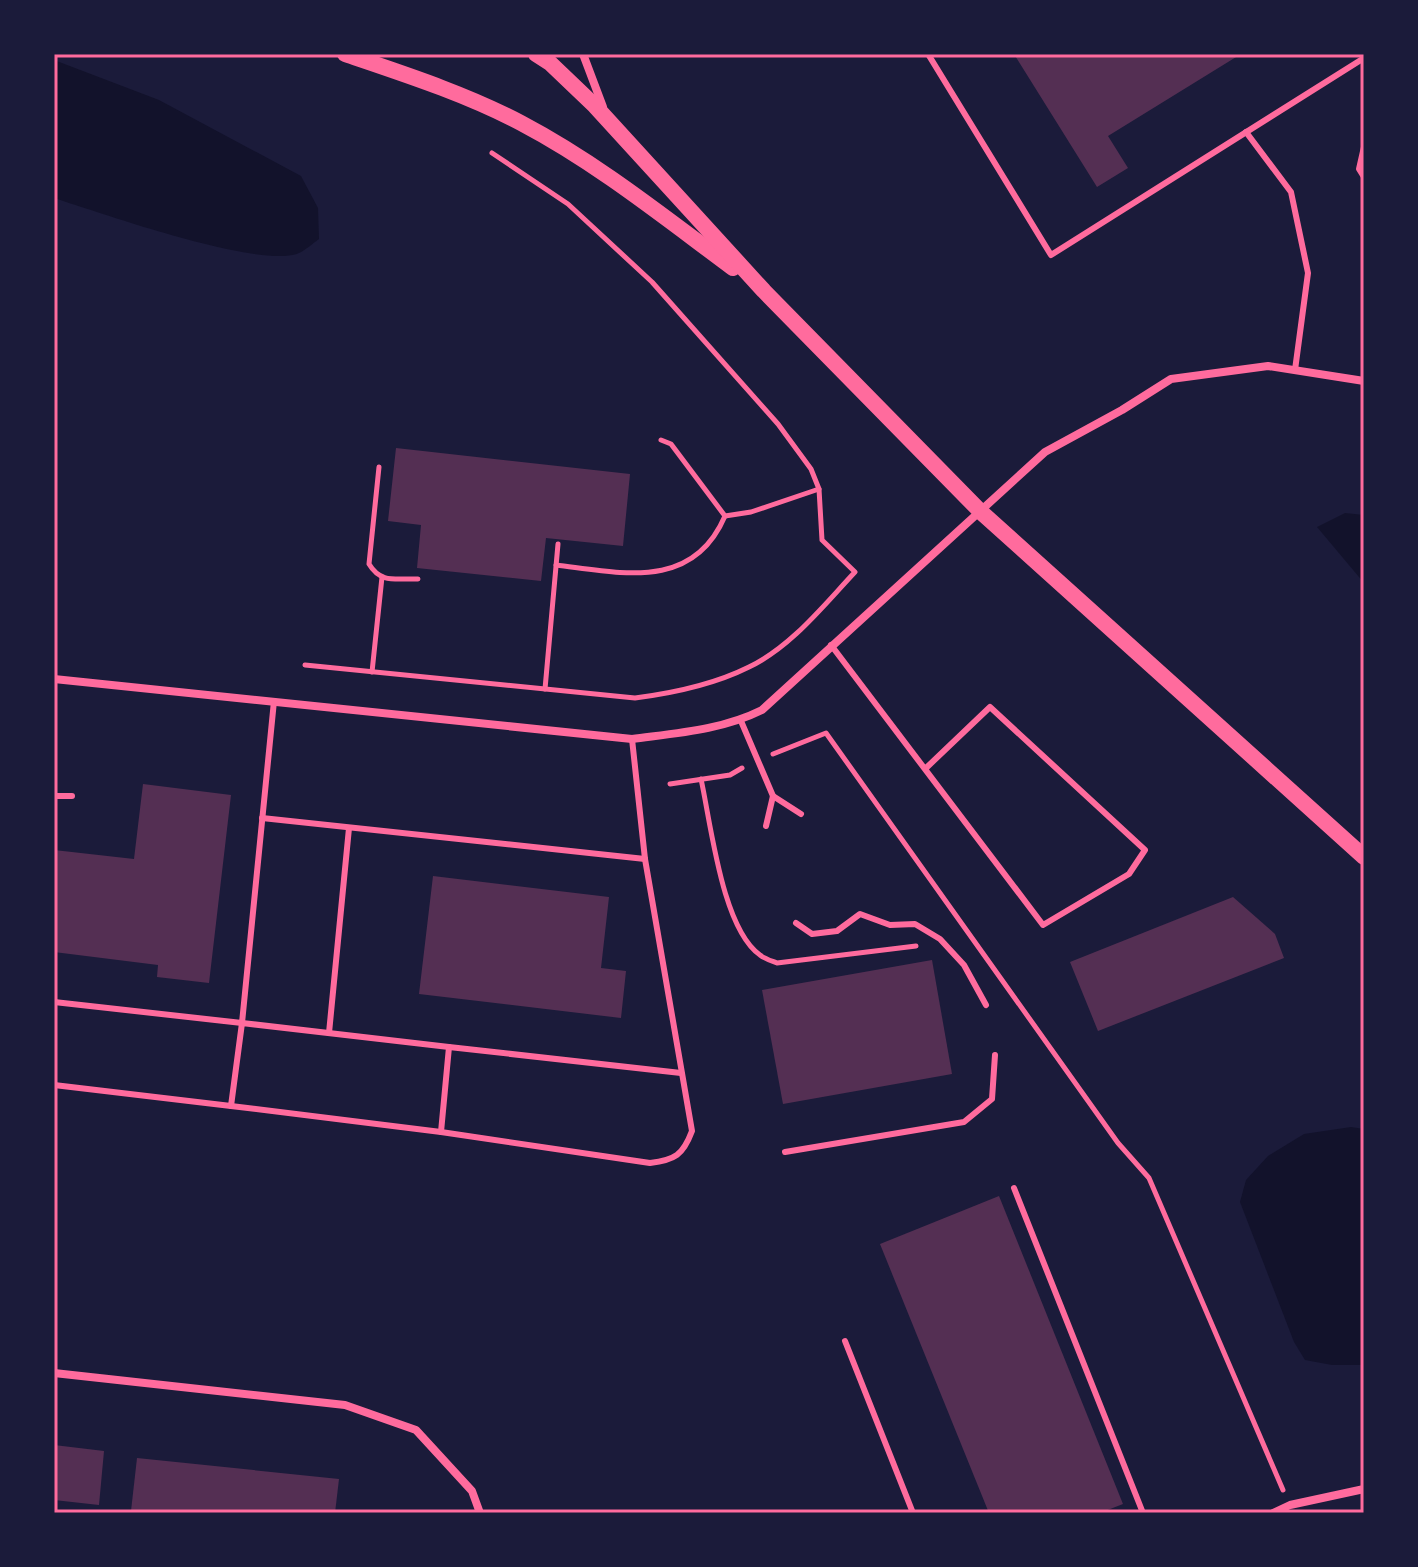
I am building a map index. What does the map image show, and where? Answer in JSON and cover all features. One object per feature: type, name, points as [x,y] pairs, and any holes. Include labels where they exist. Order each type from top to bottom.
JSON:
[{"type":"main road","points":[[345,54],[418,79],[520,123],[606,173],[764,291]]},
{"type":"main road","points":[[536,54],[550,63],[607,119],[764,291],[981,512],[1364,857]]},
{"type":"street","points":[[583,54],[607,119]]},
{"type":"street","points":[[54,679],[632,739],[706,729],[741,721],[762,710],[1045,452],[1171,379],[1268,366],[1364,381]]},
{"type":"street","points":[[54,1373],[345,1405],[416,1430],[472,1491],[480,1513]]},
{"type":"street","points":[[1273,1513],[1290,1505],[1364,1489]]},
{"type":"lane","points":[[928,54],[1051,255],[1364,58]]},
{"type":"lane","points":[[1246,132],[1291,192],[1308,273],[1295,370]]},
{"type":"lane","points":[[1364,147],[1359,169],[1364,177]]},
{"type":"lane","points":[[831,645],[1043,925],[1129,874],[1145,850],[990,707],[925,769]]},
{"type":"lane","points":[[231,1106],[274,701]]},
{"type":"lane","points":[[741,721],[773,796],[801,814]]},
{"type":"lane","points":[[54,1085],[441,1132],[650,1163],[669,1161],[685,1149],[692,1131],[645,859],[632,739]]},
{"type":"lane","points":[[54,796],[72,796]]},
{"type":"lane","points":[[766,826],[773,796]]},
{"type":"lane","points":[[262,818],[645,859]]},
{"type":"lane","points":[[329,1033],[349,828]]},
{"type":"lane","points":[[796,923],[812,934],[837,931],[860,914],[890,925],[915,924],[940,939],[964,965],[986,1005]]},
{"type":"lane","points":[[54,1002],[681,1073]]},
{"type":"lane","points":[[441,1132],[449,1047]]},
{"type":"lane","points":[[785,1152],[964,1122],[992,1099],[995,1055]]},
{"type":"lane","points":[[1014,1188],[1143,1513]]},
{"type":"lane","points":[[845,1341],[913,1513]]},
{"type":"path","points":[[305,665],[635,698],[658,695],[710,683],[750,667],[812,619],[855,572],[822,540],[819,489],[811,469],[792,441],[652,282],[568,204],[492,153]]},
{"type":"path","points":[[661,440],[671,444],[725,516]]},
{"type":"path","points":[[379,467],[369,564],[376,575],[382,577],[418,579]]},
{"type":"path","points":[[725,516],[751,512],[819,489]]},
{"type":"path","points":[[556,565],[639,575],[658,572],[703,551],[716,536],[725,516]]},
{"type":"path","points":[[545,689],[558,544]]},
{"type":"path","points":[[372,672],[382,577]]},
{"type":"path","points":[[670,784],[730,775],[757,760],[826,733],[1118,1143],[1149,1178],[1290,1505]]},
{"type":"shaded area","points":[[54,60],[159,100],[301,176],[318,208],[319,239],[299,253],[280,256],[251,254],[179,237],[54,198]]},
{"type":"shaded area","points":[[1345,513],[1364,515],[1364,583],[1317,527]]},
{"type":"shaded area","points":[[1351,1127],[1364,1129],[1364,1365],[1332,1365],[1305,1360],[1294,1342],[1240,1202],[1246,1180],[1268,1156],[1304,1134]]},
{"type":"building","points":[[1014,54],[1241,54],[1108,136],[1128,168],[1097,187]]},
{"type":"building","points":[[396,448],[630,474],[623,546],[546,538],[541,581],[417,568],[421,525],[388,521]]},
{"type":"building","points":[[143,784],[231,795],[209,983],[157,977],[158,965],[54,952],[54,850],[134,859]]},
{"type":"building","points":[[433,876],[609,897],[601,968],[626,971],[621,1018],[419,994]]},
{"type":"building","points":[[1233,897],[1275,934],[1284,958],[1098,1031],[1070,962]]},
{"type":"building","points":[[932,960],[952,1074],[783,1104],[762,990]]},
{"type":"building","points":[[999,1196],[1123,1504],[1100,1513],[989,1513],[880,1244]]},
{"type":"building","points":[[54,1445],[104,1451],[99,1505],[54,1500]]},
{"type":"building","points":[[137,1458],[339,1479],[335,1513],[131,1511]]}]
